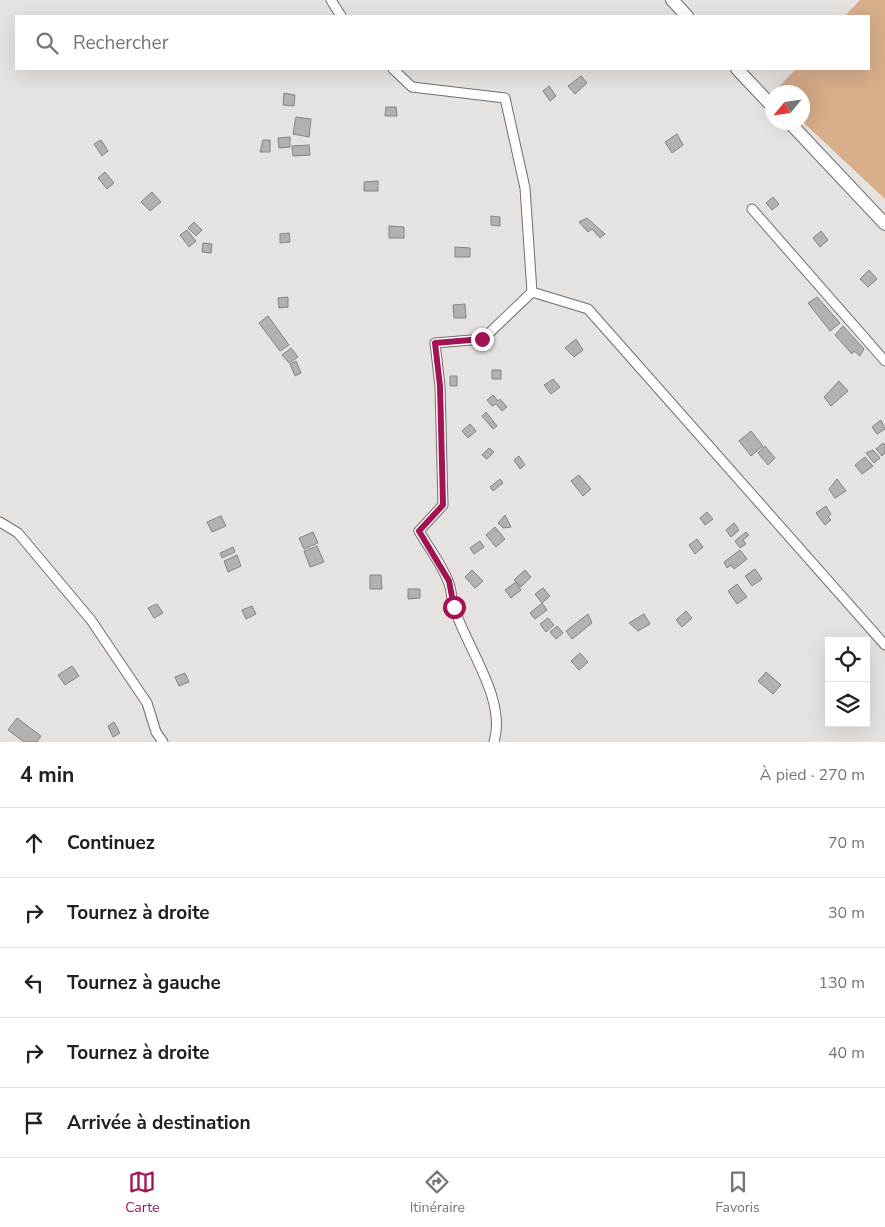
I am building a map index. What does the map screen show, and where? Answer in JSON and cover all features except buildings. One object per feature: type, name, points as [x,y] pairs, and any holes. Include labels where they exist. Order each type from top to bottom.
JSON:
[{"type":"main road","points":[[672,0],[686,15]]},
{"type":"main road","points":[[738,70],[765,99]]},
{"type":"main road","points":[[796,130],[885,224]]},
{"type":"street","points":[[332,0],[340,15]]},
{"type":"street","points":[[394,70],[412,87],[505,98],[525,188],[532,292]]},
{"type":"street","points":[[752,210],[885,361]]},
{"type":"street","points":[[532,292],[588,309],[885,645]]},
{"type":"street","points":[[494,742],[496,716],[489,686],[454,607],[449,581],[419,531],[443,505],[440,386],[435,343],[482,339],[532,292]]},
{"type":"street","points":[[0,522],[18,533],[91,620],[146,703],[156,732],[163,742]]},
{"type":"shaded area","points":[[860,0],[885,0],[885,199],[810,129],[810,85],[781,85],[795,70],[870,70],[870,15],[846,15]]},
{"type":"route","points":[[454,607],[449,581],[419,531],[443,505],[440,386],[435,343],[482,339]]}]
